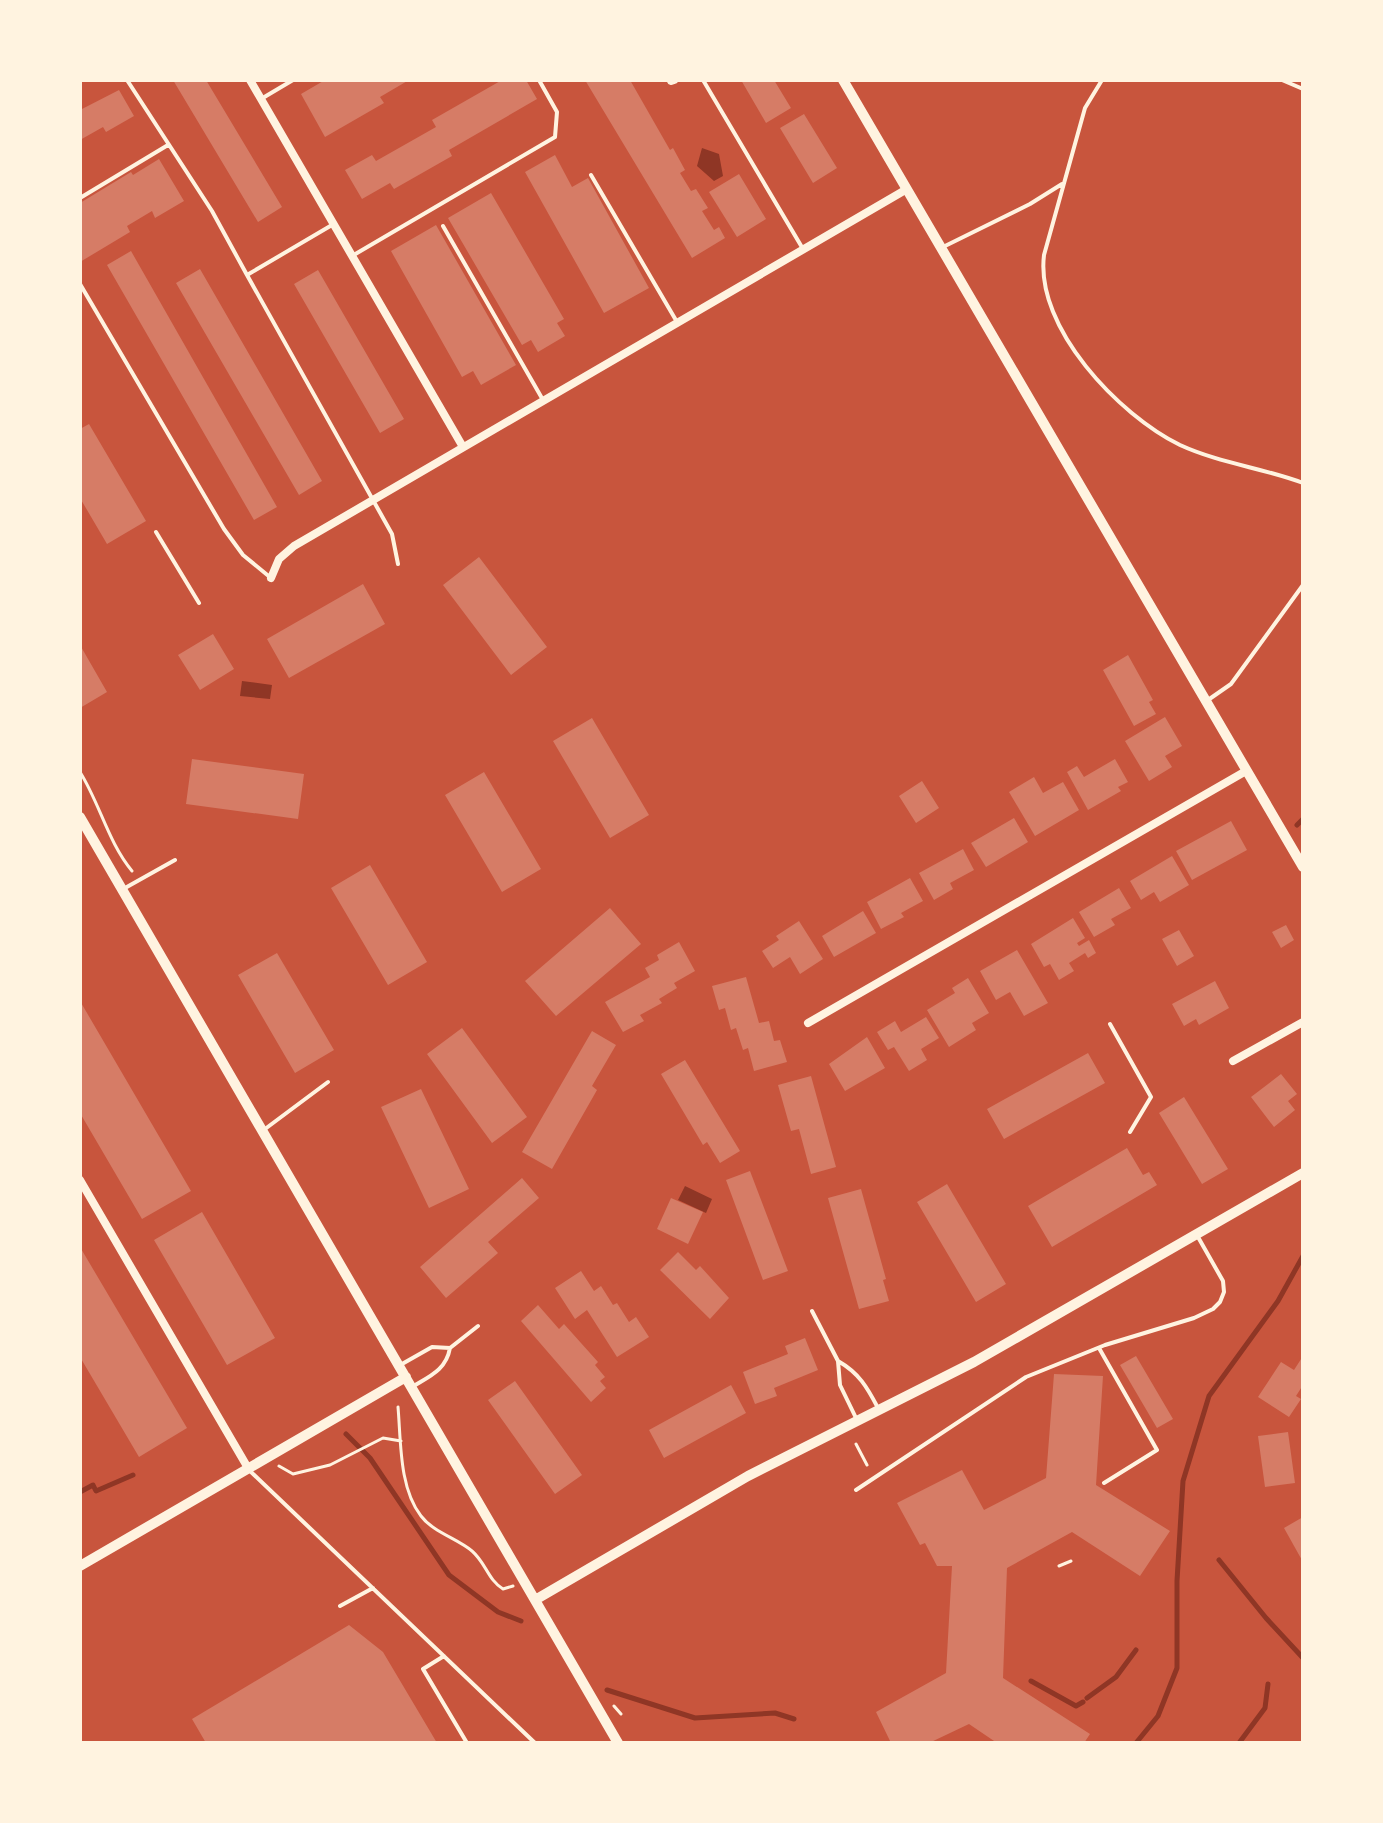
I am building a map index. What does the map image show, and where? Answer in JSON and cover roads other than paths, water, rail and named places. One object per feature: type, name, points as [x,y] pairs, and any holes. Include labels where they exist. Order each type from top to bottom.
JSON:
[{"type":"street","points":[[250,80],[463,447]]},
{"type":"street","points":[[843,80],[1303,867]]},
{"type":"street","points":[[271,578],[279,559],[294,546],[907,189]]},
{"type":"street","points":[[808,1023],[1246,771]]},
{"type":"street","points":[[80,817],[618,1743]]},
{"type":"street","points":[[1233,1061],[1303,1022]]},
{"type":"street","points":[[535,1600],[688,1509],[974,1362],[1303,1173]]},
{"type":"street","points":[[80,1180],[248,1468]]},
{"type":"street","points":[[80,1566],[248,1468],[409,1382]]},
{"type":"lane","points":[[127,80],[212,211],[374,500],[392,534],[398,564]]},
{"type":"lane","points":[[261,99],[293,80]]},
{"type":"lane","points":[[352,256],[555,137],[557,112],[539,80]]},
{"type":"lane","points":[[703,80],[803,249]]},
{"type":"lane","points":[[1102,80],[1085,108],[1044,255],[1043,280],[1051,307],[1080,359],[1132,412],[1179,444],[1303,483]]},
{"type":"lane","points":[[1282,80],[1303,89]]},
{"type":"lane","points":[[80,198],[168,145]]},
{"type":"lane","points":[[591,175],[677,322]]},
{"type":"lane","points":[[941,248],[1030,204],[1064,182]]},
{"type":"lane","points":[[247,275],[334,224]]},
{"type":"lane","points":[[443,226],[543,400]]},
{"type":"lane","points":[[80,284],[224,529],[243,555],[271,578]]},
{"type":"lane","points":[[156,532],[199,603]]},
{"type":"lane","points":[[1206,701],[1231,684],[1303,585]]},
{"type":"lane","points":[[122,889],[175,860]]},
{"type":"lane","points":[[1110,1024],[1151,1097],[1130,1132]]},
{"type":"lane","points":[[263,1130],[328,1082]]},
{"type":"lane","points":[[856,1490],[1026,1377],[1099,1348],[1206,1313],[1220,1302],[1224,1292],[1223,1281],[1196,1234]]},
{"type":"lane","points":[[812,1311],[838,1361],[840,1385],[858,1421]]},
{"type":"lane","points":[[399,1365],[432,1347],[450,1348],[478,1326]]},
{"type":"lane","points":[[409,1382],[444,1366],[450,1348]]},
{"type":"lane","points":[[1099,1348],[1157,1450],[1104,1483]]},
{"type":"lane","points":[[838,1361],[863,1380],[879,1410]]},
{"type":"lane","points":[[248,1468],[535,1743]]},
{"type":"lane","points":[[340,1606],[373,1588]]},
{"type":"lane","points":[[444,1656],[423,1669],[467,1743]]},
{"type":"waterway","points":[[1297,825],[1303,819]]},
{"type":"waterway","points":[[1136,1743],[1158,1716],[1177,1668],[1177,1581],[1183,1481],[1209,1396],[1278,1301],[1303,1256]]},
{"type":"waterway","points":[[346,1434],[370,1458],[449,1575],[498,1612],[521,1621]]},
{"type":"waterway","points":[[80,1492],[93,1485],[96,1491],[133,1475]]},
{"type":"waterway","points":[[1219,1560],[1303,1658]]},
{"type":"waterway","points":[[1087,1698],[1116,1677],[1136,1650]]},
{"type":"waterway","points":[[1031,1681],[1076,1706],[1083,1702]]},
{"type":"waterway","points":[[1239,1743],[1265,1708],[1268,1684]]},
{"type":"waterway","points":[[607,1690],[695,1718],[775,1713],[794,1719]]}]
